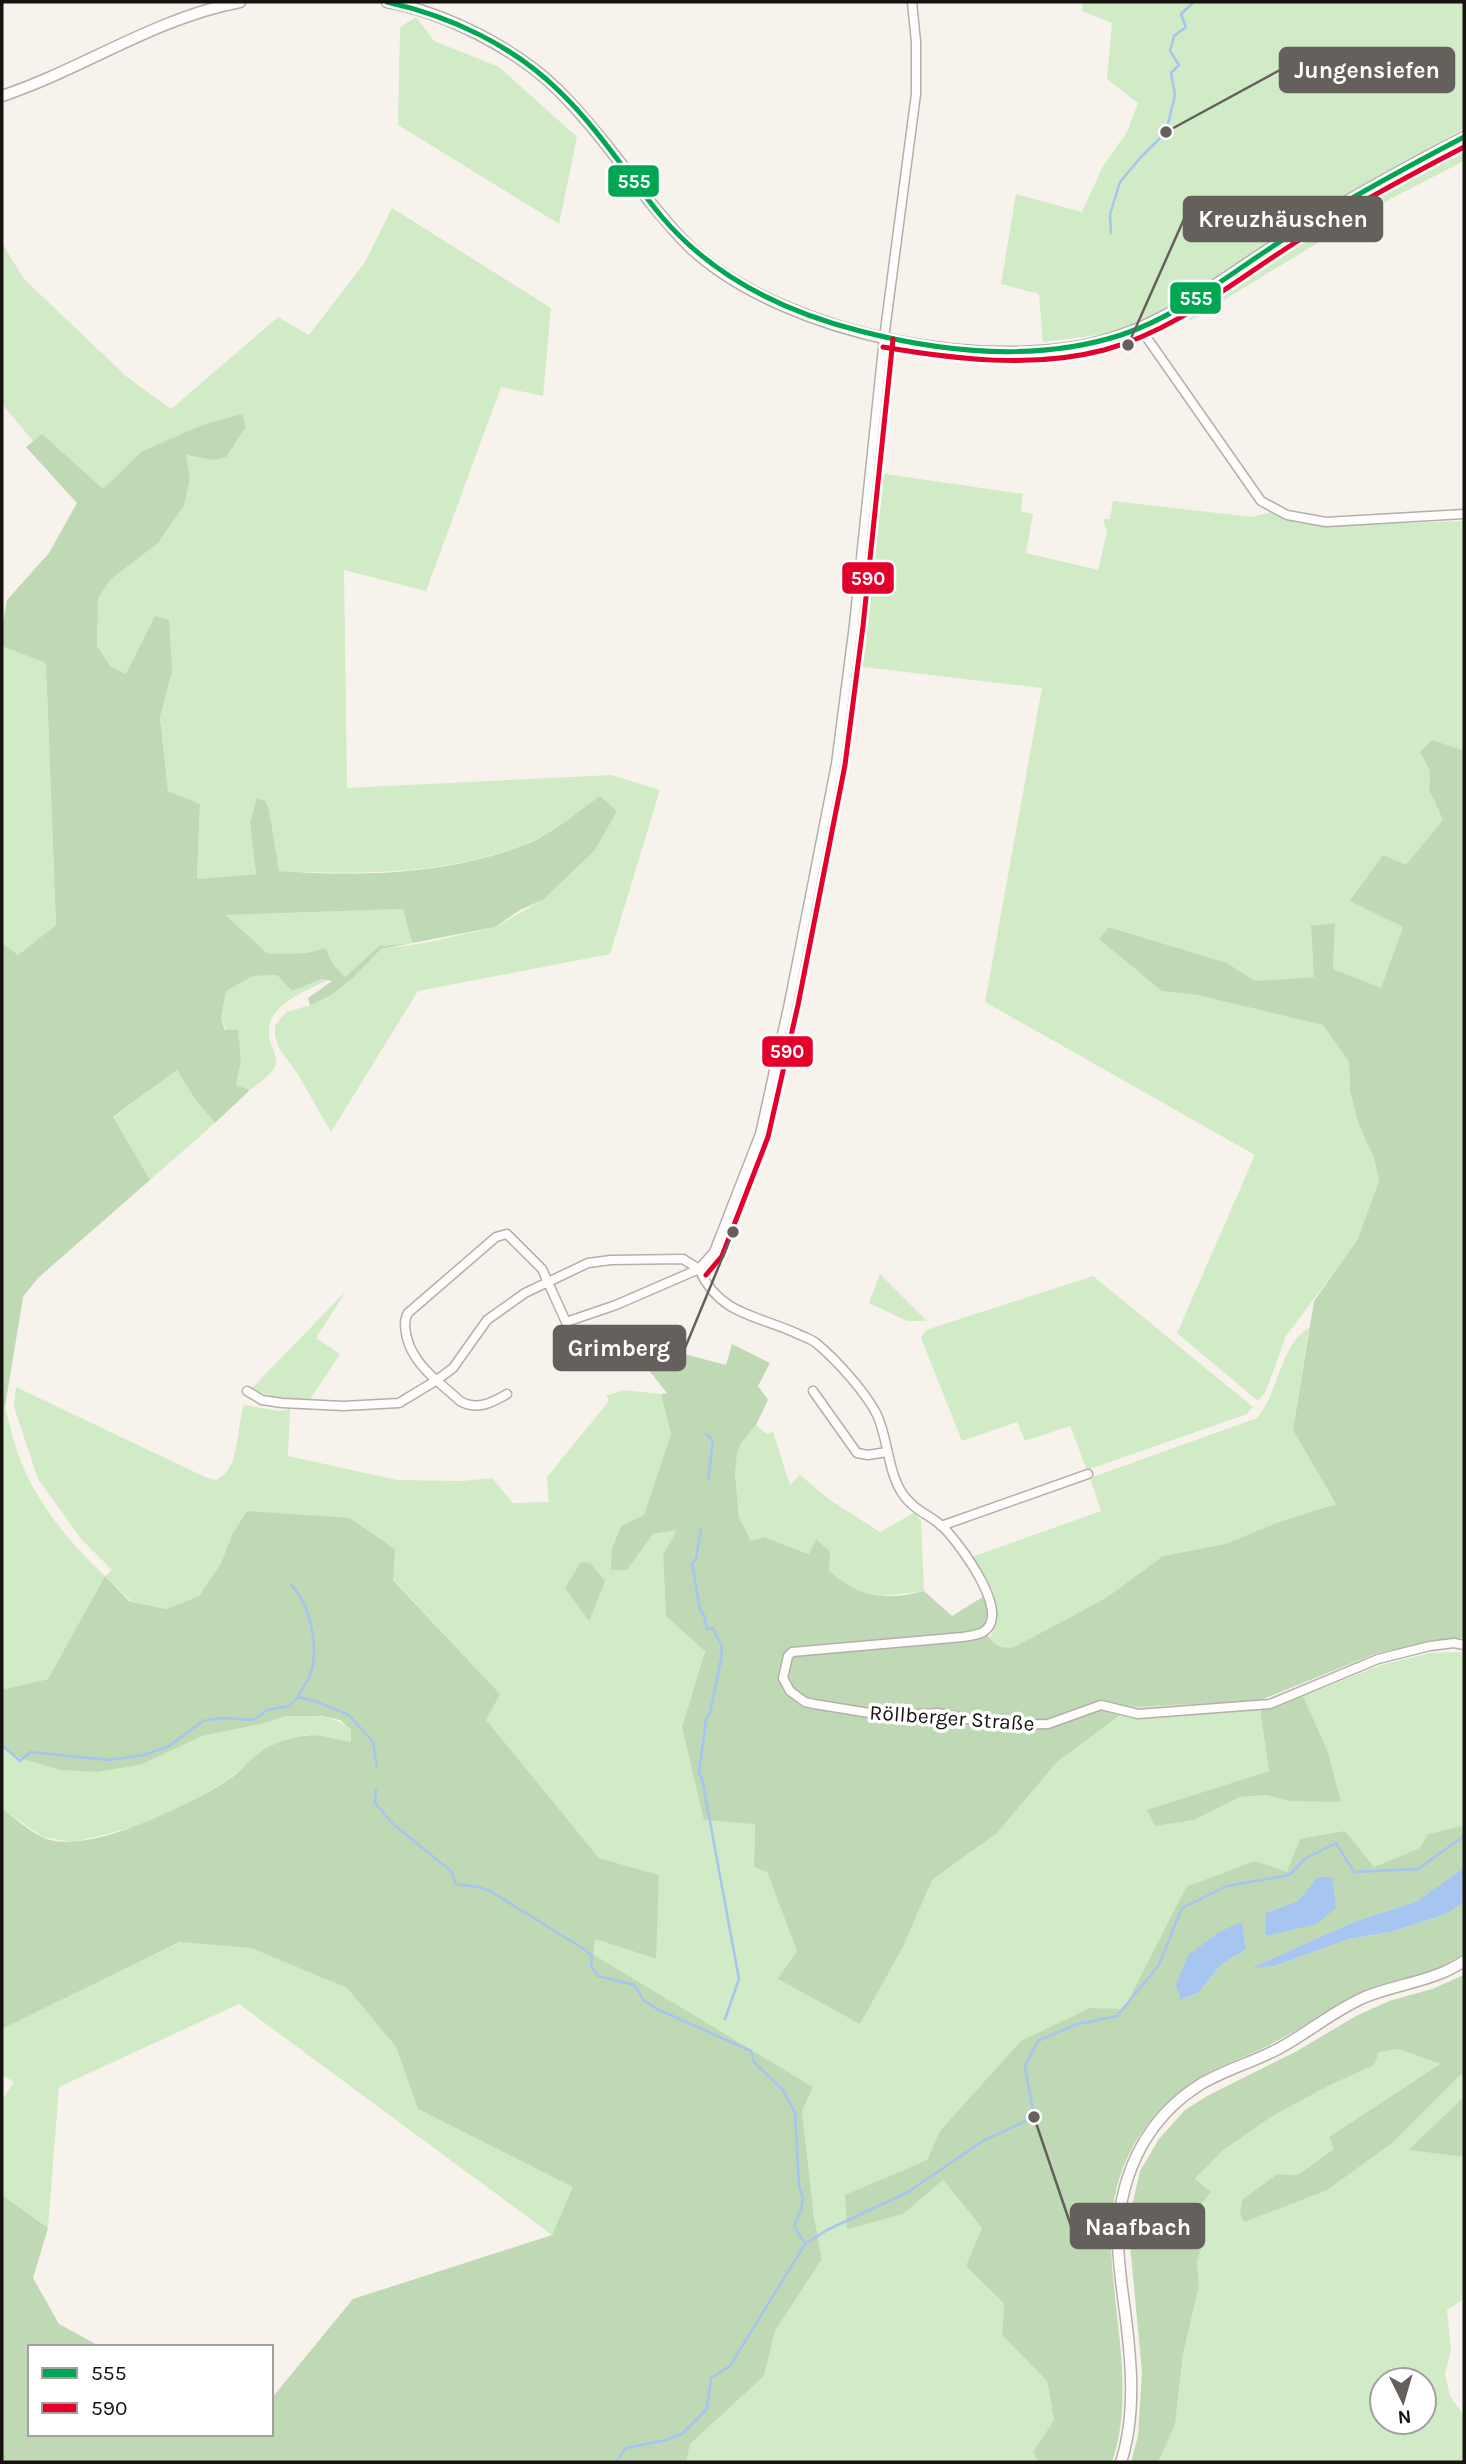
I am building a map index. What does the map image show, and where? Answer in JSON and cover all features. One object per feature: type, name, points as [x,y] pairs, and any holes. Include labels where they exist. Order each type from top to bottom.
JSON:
[{"type":"street","points":[[2,96],[33,86],[174,21],[240,2]]},
{"type":"street","points":[[387,2],[432,15],[475,33],[540,74],[596,133],[659,213],[693,250],[732,278],[798,313],[842,328],[884,338],[975,351],[1023,351],[1100,342],[1140,328],[1171,312],[1352,198],[1464,137]]},
{"type":"street","points":[[507,1394],[486,1406],[467,1405],[437,1380],[415,1356],[405,1326],[404,1319],[408,1313],[496,1237],[507,1234],[542,1269],[566,1322],[616,1306],[699,1269],[714,1252],[760,1133],[789,1003],[836,764],[855,625],[884,338],[916,94],[916,42],[912,2]]},
{"type":"street","points":[[1140,328],[1261,501],[1287,515],[1326,522],[1464,514]]},
{"type":"street","points":[[247,1391],[262,1400],[282,1403],[372,1405],[403,1402],[453,1368],[487,1321],[525,1293],[587,1263],[682,1259],[699,1269]]},
{"type":"street","name":"Röllberger Straße","points":[[699,1269],[707,1286],[721,1300],[738,1311],[814,1342],[852,1380],[877,1416],[904,1496],[916,1510],[941,1526],[962,1552],[980,1580],[993,1608],[992,1620],[986,1630],[962,1637],[792,1651],[788,1656],[783,1678],[790,1691],[805,1702],[888,1716],[938,1713],[998,1725],[1048,1724],[1101,1705],[1138,1714],[1269,1704],[1378,1659],[1430,1646],[1454,1643],[1464,1645]]},
{"type":"street","points":[[813,1391],[858,1453],[868,1455],[887,1452]]},
{"type":"street","points":[[941,1526],[1088,1474]]},
{"type":"street","points":[[1121,2462],[1125,2450],[1131,2397],[1129,2339],[1118,2231],[1125,2180],[1139,2146],[1178,2100],[1202,2084],[1279,2049],[1332,2014],[1366,1997],[1437,1974],[1464,1961]]},
{"type":"green space","points":[[1083,2],[1464,2],[1464,128],[1302,223],[1168,308],[1138,323],[1105,334],[1043,342],[1039,294],[1001,284],[1016,194],[1082,212],[1103,166],[1127,132],[1138,103],[1107,79],[1112,23],[1082,11]]},
{"type":"green space","points":[[416,17],[434,41],[499,67],[577,137],[559,224],[398,125],[400,27]]},
{"type":"green space","points":[[1464,147],[1464,161],[1392,198],[1191,320],[1178,314],[1399,181]]},
{"type":"green space","points":[[392,208],[551,308],[543,396],[501,387],[426,591],[344,570],[347,788],[611,775],[660,790],[610,954],[418,991],[331,1132],[299,1076],[279,1048],[275,1026],[281,1018],[287,1012],[330,996],[352,979],[381,949],[425,943],[495,927],[543,900],[595,850],[617,811],[600,796],[554,830],[506,851],[443,866],[345,873],[279,871],[269,809],[250,823],[256,874],[197,879],[200,804],[168,791],[160,717],[172,672],[155,617],[127,675],[111,667],[97,646],[98,598],[111,579],[158,542],[190,479],[186,455],[213,460],[236,443],[246,426],[241,414],[141,452],[103,489],[42,435],[33,441],[2,404],[2,243],[24,279],[127,377],[171,409],[278,317],[309,335],[365,262]]},
{"type":"green space","points":[[242,414],[246,427],[226,457],[213,460],[186,455],[190,479],[184,505],[158,543],[111,579],[98,598],[97,646],[111,667],[126,674],[155,616],[169,620],[172,672],[160,717],[168,791],[200,804],[197,879],[256,874],[250,823],[257,798],[265,801],[269,809],[279,871],[311,873],[377,873],[443,867],[507,851],[538,839],[600,796],[617,811],[595,850],[543,900],[520,910],[495,927],[381,949],[352,979],[330,996],[310,1005],[308,998],[332,981],[322,979],[292,991],[277,975],[253,976],[226,991],[221,1018],[225,1030],[238,1030],[241,1061],[236,1085],[250,1090],[215,1123],[195,1099],[177,1070],[113,1117],[150,1180],[38,1278],[23,1297],[5,1407],[2,1406],[2,943],[18,955],[56,925],[46,663],[2,646],[2,629],[7,600],[49,553],[77,503],[26,447],[42,434],[103,489],[141,452],[200,426]],"holes":[[[403,909],[412,943],[379,946],[345,977],[333,964],[325,948],[307,953],[268,954],[225,915]]]},
{"type":"green space","points":[[878,473],[1023,494],[1021,511],[1033,514],[1026,553],[1098,570],[1107,532],[1103,519],[1110,519],[1113,501],[1252,517],[1272,512],[1321,526],[1464,521],[1464,751],[1430,771],[1429,791],[1443,820],[1406,866],[1351,901],[1403,927],[1381,989],[1333,969],[1335,924],[1312,926],[1315,977],[1255,981],[1227,963],[1110,927],[1162,991],[1197,995],[1323,1025],[1349,1062],[1350,1092],[1359,1125],[1374,1158],[1379,1181],[1359,1239],[1286,1336],[1266,1391],[1258,1401],[1177,1333],[1255,1155],[985,1002],[1042,688],[855,666]]},
{"type":"green space","points":[[2,646],[46,662],[56,925],[18,955],[2,944]]},
{"type":"green space","points":[[1432,740],[1464,751],[1464,1638],[1377,1653],[1258,1701],[1131,1707],[1057,1762],[997,1833],[932,1880],[902,1949],[860,2024],[778,1979],[797,1951],[767,1872],[754,1867],[755,1824],[704,1820],[682,1727],[705,1651],[666,1616],[663,1555],[677,1530],[653,1534],[627,1570],[611,1570],[612,1548],[622,1525],[644,1515],[671,1434],[661,1394],[667,1393],[623,1338],[726,1365],[732,1344],[770,1363],[758,1386],[768,1400],[756,1425],[741,1443],[735,1473],[739,1517],[751,1541],[764,1537],[809,1554],[816,1539],[830,1552],[829,1571],[851,1587],[873,1595],[885,1596],[924,1591],[952,1616],[986,1595],[992,1608],[986,1632],[991,1641],[1000,1647],[1014,1647],[1106,1598],[1163,1556],[1225,1544],[1276,1523],[1336,1504],[1293,1430],[1314,1301],[1358,1239],[1379,1181],[1374,1158],[1359,1125],[1350,1092],[1349,1062],[1323,1025],[1197,995],[1162,991],[1099,939],[1109,927],[1227,963],[1255,981],[1314,977],[1311,926],[1335,923],[1333,969],[1381,988],[1403,927],[1350,901],[1383,855],[1406,865],[1443,820],[1429,790],[1430,771],[1420,752]]},
{"type":"green space","points":[[403,909],[412,943],[379,946],[345,977],[333,964],[325,948],[307,953],[267,954],[224,915]]},
{"type":"green space","points":[[277,975],[292,991],[322,979],[328,980],[299,994],[273,1016],[269,1025],[269,1036],[275,1067],[250,1090],[236,1085],[241,1061],[221,1018],[225,991],[253,976]]},
{"type":"green space","points":[[177,1070],[195,1099],[215,1123],[150,1180],[113,1118]]},
{"type":"green space","points":[[880,1274],[927,1321],[907,1321],[869,1303]]},
{"type":"green space","points":[[1093,1276],[1253,1407],[1247,1414],[1087,1470],[1070,1426],[1025,1441],[1017,1422],[962,1441],[921,1338],[926,1330]]},
{"type":"green space","points":[[346,1291],[316,1338],[340,1354],[309,1401],[280,1399],[251,1389]]},
{"type":"green space","points":[[1309,1328],[1293,1430],[1336,1504],[1276,1523],[1225,1544],[1163,1556],[1106,1598],[1014,1647],[1002,1648],[992,1644],[989,1639],[996,1616],[994,1596],[972,1557],[1101,1511],[1090,1478],[1257,1418],[1271,1395],[1291,1346]]},
{"type":"green space","points":[[16,1387],[216,1480],[224,1475],[234,1457],[244,1405],[280,1411],[290,1409],[288,1456],[397,1480],[462,1481],[492,1478],[513,1503],[549,1502],[547,1477],[609,1401],[606,1396],[623,1390],[661,1394],[671,1434],[644,1515],[622,1525],[611,1569],[627,1570],[653,1534],[678,1529],[663,1555],[666,1616],[705,1650],[682,1727],[755,1823],[754,1867],[767,1872],[797,1951],[860,2024],[902,1949],[932,1880],[997,1833],[1057,1762],[1131,1707],[1258,1701],[1269,1771],[1148,1810],[1155,1826],[1194,1820],[1240,1797],[1266,1795],[1289,1801],[1341,1802],[1328,1752],[1303,1696],[1381,1665],[1430,1653],[1464,1652],[1464,1823],[1462,1826],[1428,1834],[1421,1848],[1374,1867],[1287,1872],[1186,1887],[1124,2010],[1090,2008],[940,2131],[927,2160],[846,2195],[847,2228],[903,2214],[942,2179],[982,2228],[967,2266],[1004,2305],[1002,2335],[1047,2381],[1054,2420],[1033,2452],[1038,2462],[686,2462],[690,2444],[764,2376],[775,2331],[822,2259],[814,2217],[802,2111],[809,2085],[595,1956],[595,1939],[655,1959],[659,1875],[599,1858],[485,1720],[500,1694],[393,1579],[394,1548],[350,1518],[232,1535],[221,1563],[199,1596],[166,1609],[131,1601],[105,1576],[112,1570],[82,1540],[38,1479],[14,1407]]},
{"type":"green space","points":[[2,1406],[5,1407],[25,1471],[44,1505],[66,1535],[105,1576],[48,1679],[2,1690]]},
{"type":"green space","points":[[756,1425],[767,1434],[773,1432],[790,1485],[800,1475],[830,1500],[880,1532],[914,1513],[921,1520],[924,1591],[874,1597],[844,1584],[829,1571],[816,1539],[810,1554],[764,1537],[751,1541],[739,1517],[735,1473],[741,1443]]},
{"type":"green space","points":[[247,1511],[350,1518],[395,1549],[393,1580],[500,1694],[486,1720],[599,1858],[659,1875],[656,1959],[595,1939],[594,1955],[813,2087],[802,2111],[814,2217],[822,2259],[775,2331],[764,2376],[690,2444],[686,2462],[2,2462],[2,2195],[48,2228],[33,2278],[59,2324],[97,2345],[28,2345],[28,2436],[273,2436],[273,2397],[353,2299],[552,2235],[573,2187],[418,2109],[396,2047],[347,1988],[251,1948],[180,1942],[2,2029],[2,1809],[42,1837],[61,1842],[84,1840],[136,1826],[188,1803],[227,1781],[255,1756],[280,1742],[309,1735],[351,1742],[351,1730],[340,1720],[321,1716],[286,1716],[202,1736],[140,1765],[97,1772],[60,1770],[23,1759],[2,1748],[2,1690],[48,1679],[105,1576],[129,1601],[166,1609],[199,1596],[221,1563],[232,1535]]},
{"type":"green space","points":[[581,1562],[590,1563],[605,1581],[589,1621],[565,1588]]},
{"type":"green space","points":[[1303,1696],[1328,1752],[1341,1802],[1289,1801],[1266,1795],[1240,1797],[1194,1820],[1155,1826],[1147,1810],[1269,1771],[1260,1711]]},
{"type":"green space","points":[[286,1716],[329,1718],[351,1730],[351,1743],[307,1735],[258,1753],[227,1781],[173,1811],[138,1826],[72,1842],[43,1837],[2,1809],[2,1748],[23,1759],[60,1770],[97,1772],[139,1765],[202,1736]]},
{"type":"green space","points":[[1464,1823],[1464,1865],[1417,1902],[1356,1921],[1255,1967],[1275,1966],[1349,1939],[1391,1932],[1446,1914],[1464,1902],[1464,1953],[1432,1971],[1382,1985],[1355,1996],[1277,2041],[1210,2072],[1180,2091],[1146,2126],[1123,2168],[1112,2216],[1112,2268],[1121,2352],[1122,2409],[1112,2462],[1038,2462],[1033,2452],[1054,2420],[1047,2381],[1002,2335],[1004,2304],[966,2266],[982,2228],[943,2180],[903,2214],[847,2229],[845,2195],[927,2160],[940,2131],[1021,2041],[1090,2008],[1124,2009],[1186,1887],[1255,1861],[1287,1872],[1300,1839],[1345,1831],[1374,1867],[1420,1848],[1428,1834],[1462,1826]],"holes":[[[1298,1901],[1267,1936],[1265,1913]],[[1242,1922],[1246,1949],[1221,1965],[1198,1993],[1182,2000]]]},
{"type":"green space","points":[[181,1942],[251,1948],[347,1988],[396,2047],[418,2109],[574,2187],[552,2235],[239,2004],[59,2087],[48,2228],[2,2195],[2,2100],[14,2082],[2,2075],[2,2029]]},
{"type":"green space","points":[[1464,1975],[1464,2076],[1460,2075],[1392,2143],[1327,2190],[1244,2222],[1240,2214],[1242,2200],[1277,2174],[1298,2175],[1334,2149],[1329,2137],[1440,2064],[1399,2049],[1379,2052],[1374,2065],[1274,2115],[1223,2150],[1195,2179],[1211,2192],[1178,2233],[1202,2245],[1197,2261],[1199,2286],[1183,2354],[1175,2425],[1158,2462],[1131,2462],[1138,2436],[1142,2372],[1128,2223],[1140,2171],[1159,2139],[1185,2110],[1209,2095],[1297,2051],[1356,2016],[1389,2001],[1432,1989]]},
{"type":"green space","points":[[1399,2049],[1440,2064],[1329,2137],[1334,2149],[1298,2175],[1277,2174],[1242,2200],[1240,2214],[1460,2075],[1464,2076],[1464,2097],[1408,2150],[1464,2157],[1464,2299],[1447,2310],[1451,2350],[1445,2374],[1450,2396],[1464,2416],[1464,2462],[1158,2462],[1175,2425],[1183,2354],[1199,2286],[1197,2261],[1177,2233],[1211,2192],[1195,2180],[1221,2152],[1254,2126],[1294,2103],[1373,2065],[1379,2052]]},
{"type":"green space","points":[[1464,2097],[1464,2157],[1408,2150]]},
{"type":"water","points":[[1464,1865],[1464,1902],[1446,1914],[1391,1932],[1349,1939],[1275,1966],[1252,1968],[1356,1921],[1416,1902]]},
{"type":"water","points":[[1318,1877],[1332,1877],[1336,1908],[1316,1924],[1266,1936],[1265,1913],[1298,1901]]},
{"type":"water","points":[[1242,1922],[1246,1949],[1221,1965],[1198,1993],[1181,2000],[1176,1985],[1188,1955],[1221,1931]]},
{"type":"waterway","points":[[1111,233],[1110,214],[1120,182],[1166,132],[1175,95],[1171,73],[1179,65],[1170,51],[1174,36],[1186,27],[1181,14],[1194,2]]},
{"type":"waterway","points":[[706,1434],[713,1441],[708,1480]]},
{"type":"waterway","points":[[701,1528],[696,1559],[692,1563],[700,1610],[707,1629],[713,1628],[722,1647],[710,1713],[706,1720],[699,1773],[739,1979],[725,2019]]},
{"type":"waterway","points":[[291,1585],[309,1618],[314,1646],[311,1672],[298,1697]]},
{"type":"waterway","points":[[2,1745],[20,1761],[30,1752],[109,1760],[144,1755],[169,1746],[203,1721],[221,1718],[254,1720],[267,1710],[289,1706],[298,1697],[349,1715],[373,1742],[377,1767]]},
{"type":"waterway","points":[[376,1790],[375,1803],[394,1825],[451,1871],[456,1884],[490,1891],[584,1949],[592,1956],[591,1966],[598,1976],[635,1985],[643,2000],[657,2009],[751,2051],[754,2062],[783,2090],[795,2113],[799,2186],[803,2198],[794,2226],[805,2244]]},
{"type":"waterway","points":[[616,2462],[626,2448],[682,2434],[707,2409],[711,2378],[730,2366],[805,2244],[827,2230],[908,2192],[983,2141],[1034,2117],[1025,2066],[1038,2041],[1074,2025],[1117,2016],[1159,1965],[1182,1908],[1227,1886],[1289,1875],[1306,1858],[1336,1843],[1354,1872],[1418,1869],[1464,1836]]},
{"type":"transit line","name":"555","points":[[387,2],[434,15],[479,34],[521,59],[540,74],[586,120],[662,217],[682,238],[727,274],[805,314],[860,331],[925,345],[991,351],[1057,349],[1121,335],[1142,327],[1183,306],[1324,215],[1464,137]]},
{"type":"transit line","name":"590","points":[[883,347],[965,358],[1021,361],[1077,356],[1130,342],[1203,304],[1335,218],[1464,147]]},
{"type":"transit line","name":"590","points":[[706,1275],[722,1256],[768,1137],[798,1005],[845,765],[863,626],[893,339]]},
{"type":"place","name":"Jungensiefen","points":[[1166,132]]},
{"type":"place","name":"Kreuzhäuschen","points":[[1128,345]]},
{"type":"place","name":"Grimberg","points":[[733,1232]]},
{"type":"place","name":"Naafbach","points":[[1034,2117]]}]
